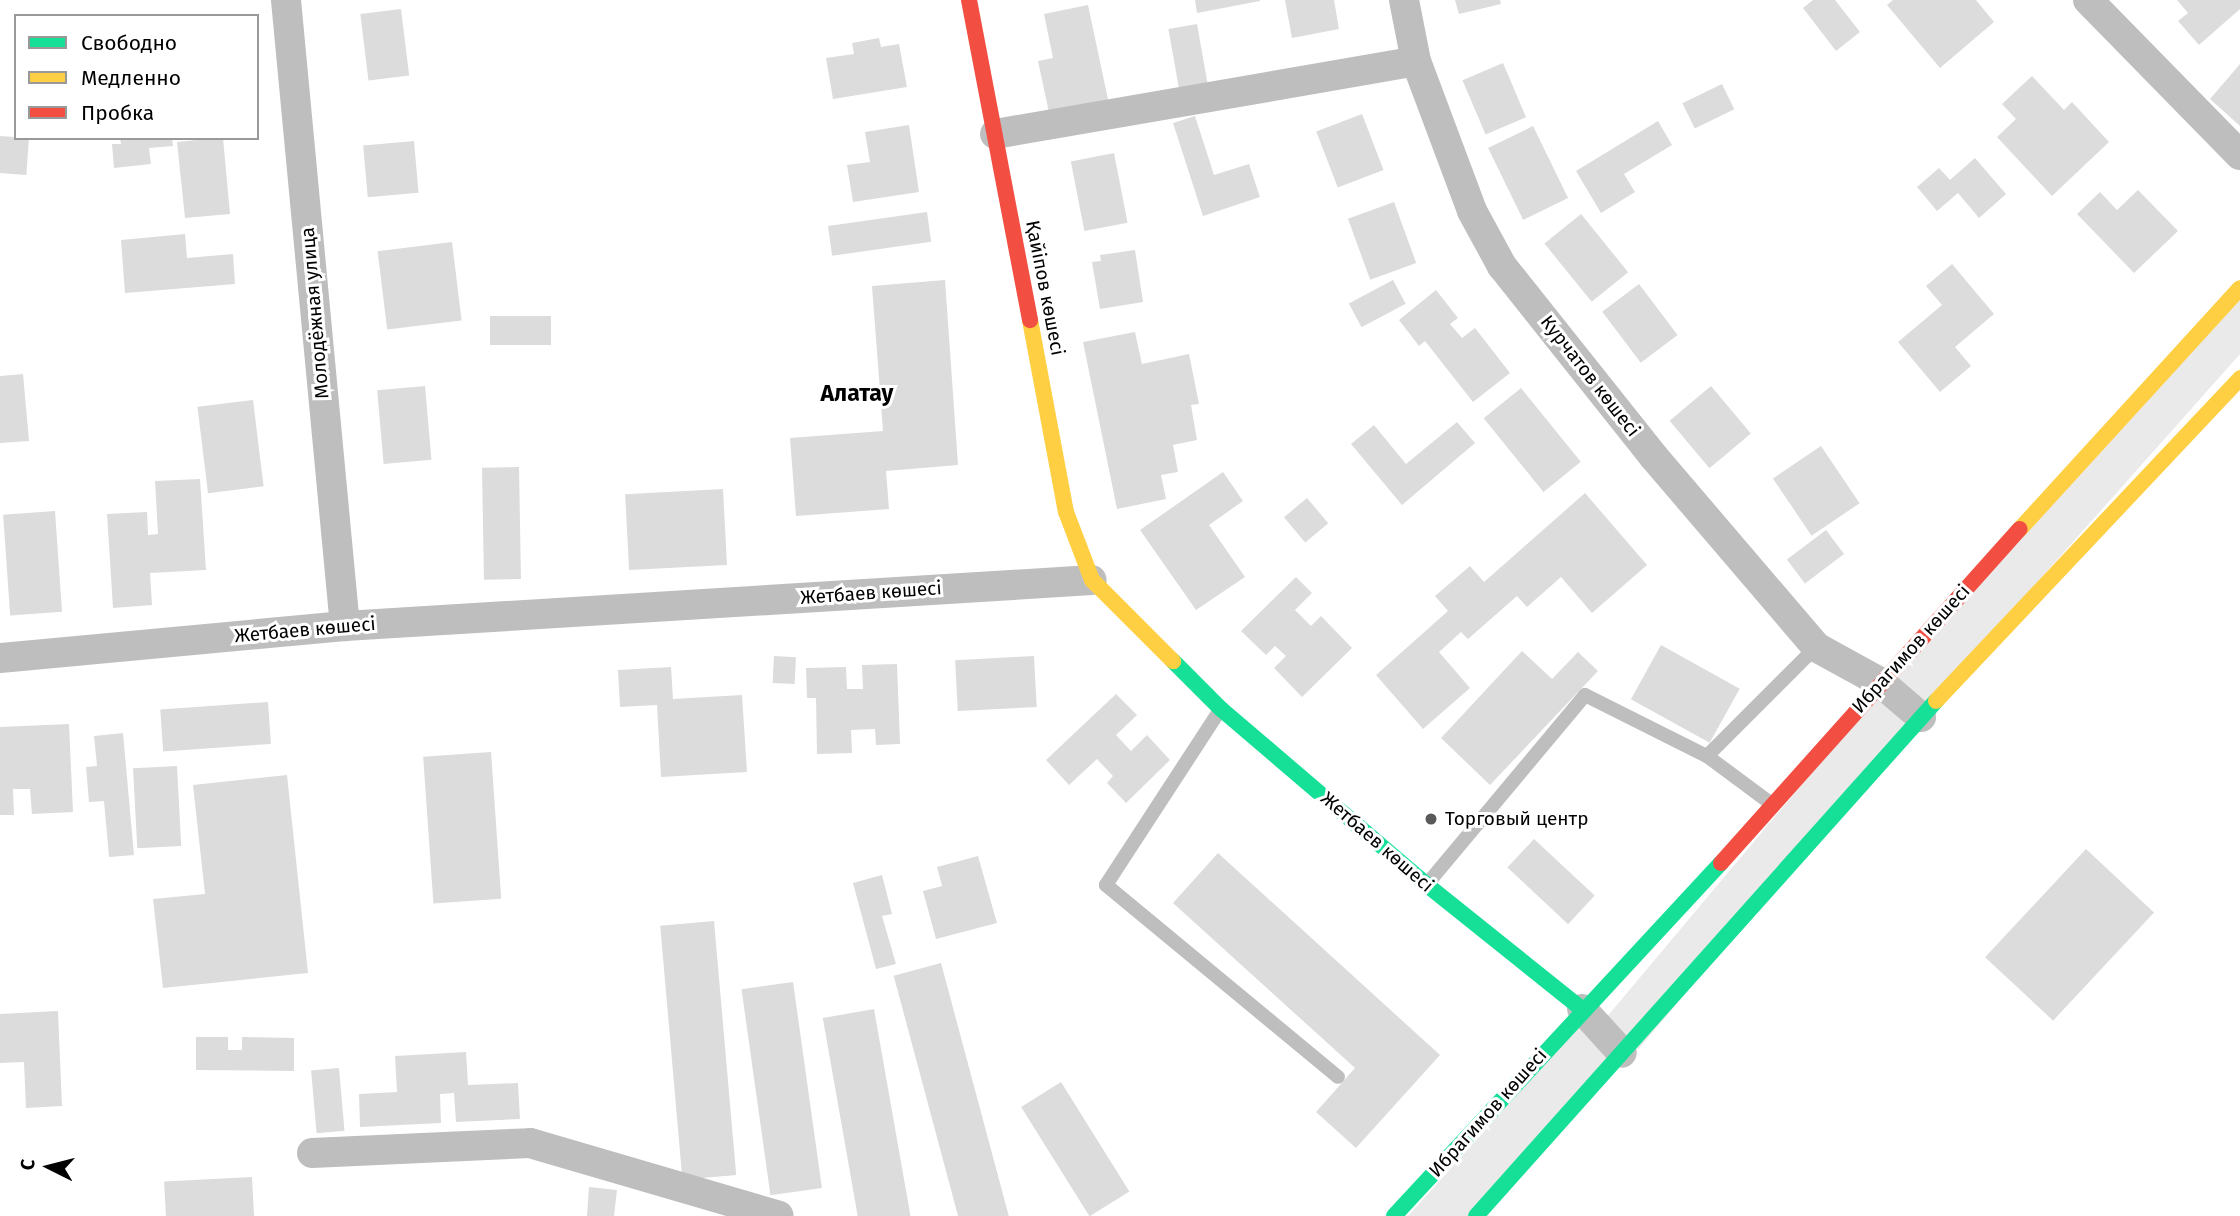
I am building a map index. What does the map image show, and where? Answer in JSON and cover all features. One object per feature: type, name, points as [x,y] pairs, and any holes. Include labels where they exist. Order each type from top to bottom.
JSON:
[{"type":"street","name":"Молодёжная улица","points":[[286,0],[345,626]]},
{"type":"street","name":"Қайіпов көшесі","points":[[969,0],[1066,512],[1092,580]]},
{"type":"street","name":"Курчатов көшесі","points":[[1404,0],[1416,61],[1472,211],[1502,266],[1654,457],[1816,647],[1880,682],[1921,718]]},
{"type":"street","points":[[2088,0],[2240,155]]},
{"type":"street","points":[[995,134],[1416,61]]},
{"type":"street","name":"Ибрагимов көшесі","points":[[1394,1216],[1582,1009],[1774,806],[1880,682],[2240,288]]},
{"type":"street","points":[[1476,1216],[1921,718],[2240,378]]},
{"type":"street","name":"Жетбаев көшесі","points":[[0,658],[345,626],[1092,580],[1221,709],[1426,885],[1582,1009]]},
{"type":"street","points":[[1582,1009],[1622,1054]]},
{"type":"street","points":[[312,1153],[530,1143],[779,1216]]},
{"type":"lane","points":[[1707,756],[1816,647]]},
{"type":"lane","points":[[1426,885],[1586,695],[1707,756],[1774,806]]},
{"type":"lane","points":[[1221,709],[1106,885],[1338,1077]]},
{"type":"shaded area","points":[[2240,293],[2240,354],[1921,713],[1886,684]]},
{"type":"shaded area","points":[[1882,689],[1916,718],[1638,1050],[1604,1021]]},
{"type":"shaded area","points":[[1585,1019],[1616,1054],[1468,1216],[1408,1216]]},
{"type":"building","points":[[1195,0],[1260,0],[1260,1],[1197,13]]},
{"type":"building","points":[[1285,0],[1334,0],[1339,29],[1292,38]]},
{"type":"building","points":[[1455,0],[1500,0],[1501,4],[1459,14]]},
{"type":"building","points":[[1813,0],[1835,0],[1860,32],[1836,51],[1803,8]]},
{"type":"building","points":[[1893,0],[1976,0],[1994,22],[1940,68],[1887,5]]},
{"type":"building","points":[[2177,0],[2240,0],[2240,9],[2199,45],[2178,21],[2188,13]]},
{"type":"building","points":[[1088,5],[1109,104],[1050,117],[1038,61],[1053,58],[1044,14]]},
{"type":"building","points":[[401,9],[409,76],[368,80],[360,14]]},
{"type":"building","points":[[1197,24],[1208,84],[1179,89],[1168,29]]},
{"type":"building","points":[[879,38],[881,47],[899,44],[907,87],[833,99],[826,58],[854,54],[852,43]]},
{"type":"building","points":[[1503,63],[1526,117],[1486,135],[1462,80]]},
{"type":"building","points":[[2240,64],[2240,126],[2210,99]]},
{"type":"building","points":[[2032,76],[2064,110],[2072,102],[2109,142],[2052,196],[1997,137],[2016,119],[2002,104]]},
{"type":"building","points":[[1722,84],[1734,109],[1695,128],[1682,103]]},
{"type":"building","points":[[1362,114],[1384,170],[1338,188],[1316,132]]},
{"type":"building","points":[[1195,116],[1214,175],[1249,164],[1260,197],[1203,216],[1173,123]]},
{"type":"building","points":[[1658,121],[1672,145],[1624,174],[1635,192],[1601,213],[1576,171]]},
{"type":"building","points":[[909,125],[919,192],[853,202],[847,165],[870,162],[865,132]]},
{"type":"building","points":[[1533,126],[1568,198],[1523,220],[1488,148]]},
{"type":"building","points":[[0,136],[29,140],[26,175],[0,173]]},
{"type":"building","points":[[120,140],[172,140],[173,146],[149,148],[151,164],[114,168],[112,144],[121,144]]},
{"type":"building","points":[[223,140],[230,214],[185,218],[177,142]]},
{"type":"building","points":[[414,141],[419,193],[368,197],[363,145]]},
{"type":"building","points":[[1114,153],[1128,223],[1084,231],[1071,161]]},
{"type":"building","points":[[1975,158],[2006,194],[1979,218],[1958,193],[1937,211],[1917,187],[1939,168],[1950,180]]},
{"type":"building","points":[[2138,190],[2178,231],[2134,273],[2077,214],[2100,192],[2117,210]]},
{"type":"building","points":[[1394,202],[1416,263],[1370,280],[1348,219]]},
{"type":"building","points":[[927,212],[931,242],[832,256],[828,226]]},
{"type":"building","points":[[1581,214],[1628,272],[1592,302],[1544,244]]},
{"type":"building","points":[[185,234],[187,258],[233,254],[235,284],[125,293],[121,240]]},
{"type":"building","points":[[452,242],[462,320],[387,330],[378,251]]},
{"type":"building","points":[[1135,250],[1143,302],[1100,309],[1092,262],[1101,261],[1100,255]]},
{"type":"building","points":[[1952,264],[1994,314],[1955,347],[1971,366],[1940,392],[1898,342],[1942,305],[1926,286]]},
{"type":"building","points":[[945,280],[958,465],[886,471],[889,509],[796,516],[790,438],[883,431],[872,286]]},
{"type":"building","points":[[1393,280],[1406,304],[1362,327],[1349,303]]},
{"type":"building","points":[[1639,284],[1678,335],[1641,363],[1602,312]]},
{"type":"building","points":[[1436,290],[1458,318],[1450,324],[1462,338],[1475,328],[1510,373],[1473,402],[1425,341],[1419,346],[1399,320]]},
{"type":"building","points":[[490,316],[551,316],[551,345],[490,345]]},
{"type":"building","points":[[1135,332],[1142,364],[1189,354],[1199,404],[1191,405],[1197,440],[1173,445],[1178,472],[1161,475],[1166,499],[1117,509],[1083,342]]},
{"type":"building","points":[[23,374],[29,441],[0,443],[0,376]]},
{"type":"building","points":[[425,386],[431,460],[384,464],[377,390]]},
{"type":"building","points":[[1711,386],[1751,433],[1709,468],[1670,421]]},
{"type":"building","points":[[1521,388],[1581,462],[1543,492],[1484,418]]},
{"type":"building","points":[[253,400],[264,486],[208,493],[197,407]]},
{"type":"building","points":[[1457,422],[1475,443],[1402,505],[1351,444],[1374,425],[1406,464]]},
{"type":"building","points":[[1821,446],[1860,503],[1812,536],[1773,478]]},
{"type":"building","points":[[519,467],[521,579],[484,580],[482,468]]},
{"type":"building","points":[[1223,472],[1243,501],[1209,525],[1245,577],[1196,610],[1140,530]]},
{"type":"building","points":[[200,479],[206,570],[150,573],[152,605],[113,608],[107,514],[147,512],[148,535],[158,534],[155,481]]},
{"type":"building","points":[[723,489],[727,565],[629,570],[625,494]]},
{"type":"building","points":[[1585,493],[1647,565],[1592,613],[1561,577],[1527,607],[1517,596],[1468,639],[1461,632],[1439,652],[1470,688],[1423,729],[1376,675],[1448,611],[1435,596],[1470,566],[1484,582]]},
{"type":"building","points":[[1307,498],[1328,523],[1305,543],[1284,517]]},
{"type":"building","points":[[55,511],[62,612],[10,615],[3,515]]},
{"type":"building","points":[[1826,530],[1844,554],[1805,583],[1787,559]]},
{"type":"building","points":[[1296,577],[1312,593],[1295,610],[1311,626],[1321,616],[1352,648],[1302,697],[1274,668],[1286,656],[1275,646],[1266,655],[1241,631]]},
{"type":"building","points":[[1661,645],[1740,689],[1710,743],[1631,699]]},
{"type":"building","points":[[1522,651],[1552,679],[1578,652],[1598,671],[1490,785],[1441,738]]},
{"type":"building","points":[[774,656],[796,657],[795,684],[773,683]]},
{"type":"building","points":[[1034,656],[1037,707],[958,711],[955,660]]},
{"type":"building","points":[[897,664],[900,744],[876,745],[875,729],[851,730],[852,753],[817,754],[816,698],[807,698],[806,668],[846,667],[847,689],[863,689],[862,665]]},
{"type":"building","points":[[671,667],[673,699],[742,695],[747,772],[661,777],[657,705],[620,707],[618,670]]},
{"type":"building","points":[[1116,694],[1137,715],[1116,735],[1131,751],[1147,735],[1170,760],[1126,803],[1107,783],[1113,776],[1097,759],[1069,785],[1046,760]]},
{"type":"building","points":[[268,702],[271,744],[163,751],[160,710]]},
{"type":"building","points":[[69,724],[73,812],[32,814],[30,789],[13,789],[14,815],[0,815],[0,727]]},
{"type":"building","points":[[123,733],[134,855],[109,857],[104,801],[89,802],[86,767],[97,766],[94,736]]},
{"type":"building","points":[[491,752],[501,899],[433,903],[423,757]]},
{"type":"building","points":[[177,766],[181,846],[137,848],[133,768]]},
{"type":"building","points":[[287,775],[308,973],[163,988],[153,899],[205,894],[193,785]]},
{"type":"building","points":[[1534,839],[1595,896],[1568,924],[1507,868]]},
{"type":"building","points":[[2086,849],[2154,912],[2053,1021],[1985,957]]},
{"type":"building","points":[[1218,853],[1440,1055],[1356,1148],[1316,1112],[1355,1068],[1173,903]]},
{"type":"building","points":[[978,856],[997,923],[936,939],[923,891],[942,886],[937,867]]},
{"type":"building","points":[[882,875],[892,914],[882,916],[896,964],[876,969],[853,883]]},
{"type":"building","points":[[714,921],[736,1175],[682,1180],[660,926]]},
{"type":"building","points":[[941,963],[1009,1216],[958,1216],[894,976]]},
{"type":"building","points":[[793,982],[822,1188],[770,1195],[742,989]]},
{"type":"building","points":[[874,1009],[910,1216],[858,1216],[823,1018]]},
{"type":"building","points":[[58,1011],[62,1106],[26,1108],[24,1062],[0,1063],[0,1014]]},
{"type":"building","points":[[196,1037],[228,1037],[228,1050],[242,1050],[242,1037],[294,1038],[294,1071],[196,1070]]},
{"type":"building","points":[[466,1052],[468,1085],[518,1083],[520,1119],[456,1122],[454,1093],[440,1094],[441,1123],[360,1127],[359,1094],[397,1092],[395,1056]]},
{"type":"building","points":[[339,1068],[344,1131],[317,1133],[311,1070]]},
{"type":"building","points":[[1061,1082],[1129,1191],[1089,1216],[1021,1107]]},
{"type":"building","points":[[252,1177],[254,1216],[166,1216],[164,1182]]},
{"type":"building","points":[[589,1187],[617,1190],[614,1216],[587,1216]]},
{"type":"traffic: fast","points":[[1173,661],[1221,709],[1427,885],[1582,1009]]},
{"type":"traffic: fast","points":[[1476,1216],[1936,701]]},
{"type":"traffic: fast","points":[[1394,1216],[1721,863]]},
{"type":"traffic: slow","points":[[2020,529],[2240,288]]},
{"type":"traffic: slow","points":[[1030,320],[1066,512],[1092,580],[1173,661]]},
{"type":"traffic: slow","points":[[1936,701],[2240,378]]},
{"type":"traffic: jam","points":[[969,0],[1030,320]]},
{"type":"traffic: jam","points":[[1721,863],[2020,529]]},
{"type":"place","name":"Торговый центр","points":[[1431,819]]},
{"type":"district","name":"Алатау","points":[[857,393]]}]
